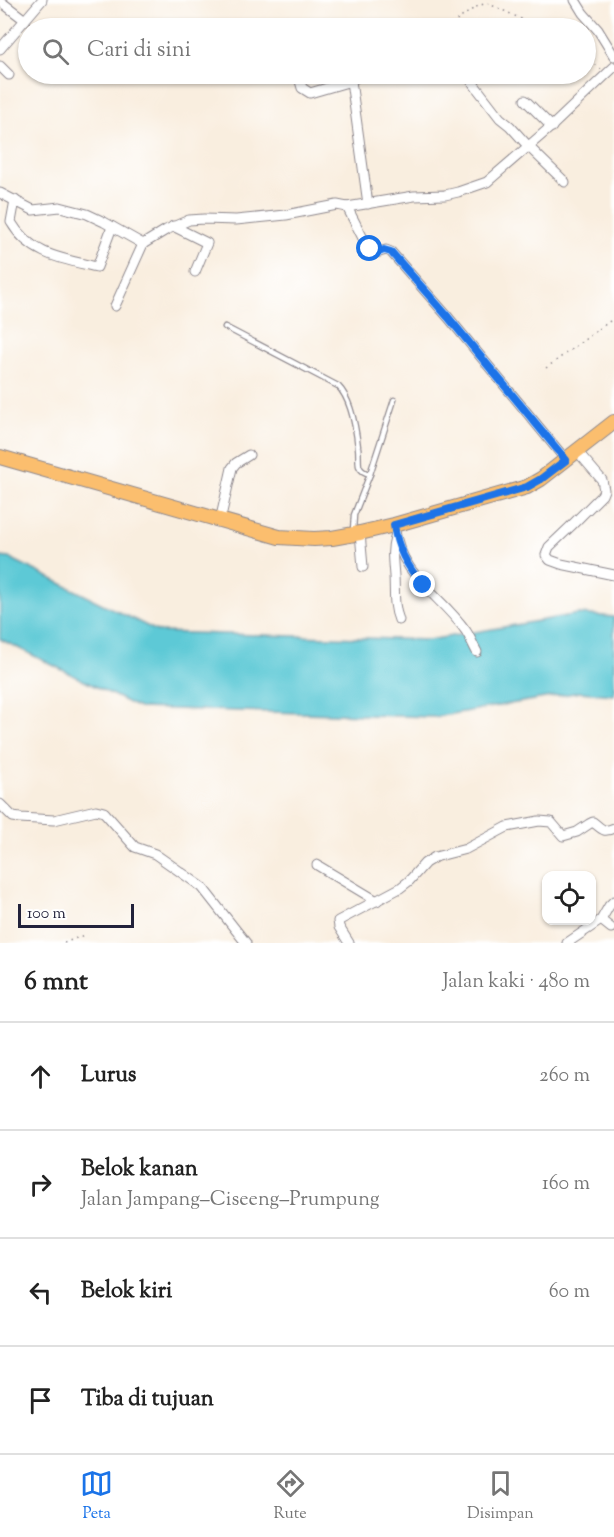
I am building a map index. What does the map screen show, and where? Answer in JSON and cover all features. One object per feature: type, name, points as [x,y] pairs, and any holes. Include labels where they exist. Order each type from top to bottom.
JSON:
[{"type":"main road","points":[[0,457],[279,537],[332,538],[356,533],[395,531],[527,487],[541,479],[614,422]]},
{"type":"street","points":[[26,18],[42,0]]},
{"type":"street","points":[[575,0],[587,18]]},
{"type":"street","points":[[0,1],[21,18]]},
{"type":"street","points":[[0,49],[18,27]]},
{"type":"street","points":[[596,28],[614,56]]},
{"type":"street","points":[[0,66],[9,75]]},
{"type":"street","points":[[596,84],[610,70]]},
{"type":"street","points":[[301,84],[305,91],[310,93],[341,84]]},
{"type":"street","points":[[351,84],[368,204]]},
{"type":"street","points":[[473,84],[496,115],[512,128],[565,182]]},
{"type":"street","points":[[115,306],[143,244],[173,226],[189,220],[236,220],[337,205],[347,207],[414,196],[445,195],[480,185],[493,177],[552,127],[596,84]]},
{"type":"street","points":[[525,100],[552,127]]},
{"type":"street","points":[[0,193],[33,210],[57,207],[96,218],[143,244]]},
{"type":"street","points":[[15,200],[11,222],[29,243],[43,253],[97,267],[112,227]]},
{"type":"street","points":[[347,207],[370,249],[376,253],[384,250],[391,252],[566,460]]},
{"type":"street","points":[[173,226],[207,243],[195,272]]},
{"type":"street","points":[[577,450],[602,480],[604,490],[579,519],[549,547],[546,555],[550,560],[561,564],[614,575]]},
{"type":"street","points":[[220,521],[232,468],[249,455]]},
{"type":"street","points":[[395,531],[411,571],[464,629],[477,652]]},
{"type":"street","points":[[395,531],[392,553],[394,602],[399,620]]},
{"type":"street","points":[[356,533],[363,567]]},
{"type":"street","points":[[0,804],[14,817],[20,818],[54,820],[96,810],[104,812],[135,847],[155,854],[202,887],[246,943]]},
{"type":"street","points":[[349,943],[338,921],[400,888],[425,863],[435,857],[466,849],[507,827],[539,821],[551,822],[563,836],[577,832],[593,822],[603,830],[608,831],[614,828]]},
{"type":"street","points":[[317,865],[377,901]]},
{"type":"street","points":[[567,943],[602,920],[614,900]]},
{"type":"street","points":[[602,920],[611,928]]},
{"type":"lane","points":[[225,327],[338,386],[344,393],[350,409],[359,450],[359,467],[370,474]]},
{"type":"lane","points":[[356,533],[354,515],[370,474],[393,400]]},
{"type":"path","points":[[461,18],[478,6],[488,3],[520,18]]},
{"type":"path","points":[[596,63],[610,70]]},
{"type":"path","points":[[546,368],[614,318]]},
{"type":"path","points":[[64,943],[84,935]]},
{"type":"water","points":[[0,557],[10,558],[159,632],[429,640],[578,614],[614,617],[614,695],[580,692],[434,717],[139,708],[0,639]]},
{"type":"route","points":[[370,249],[376,253],[384,250],[391,252],[566,460],[527,487],[394,525],[395,537],[406,561],[423,585]]}]
